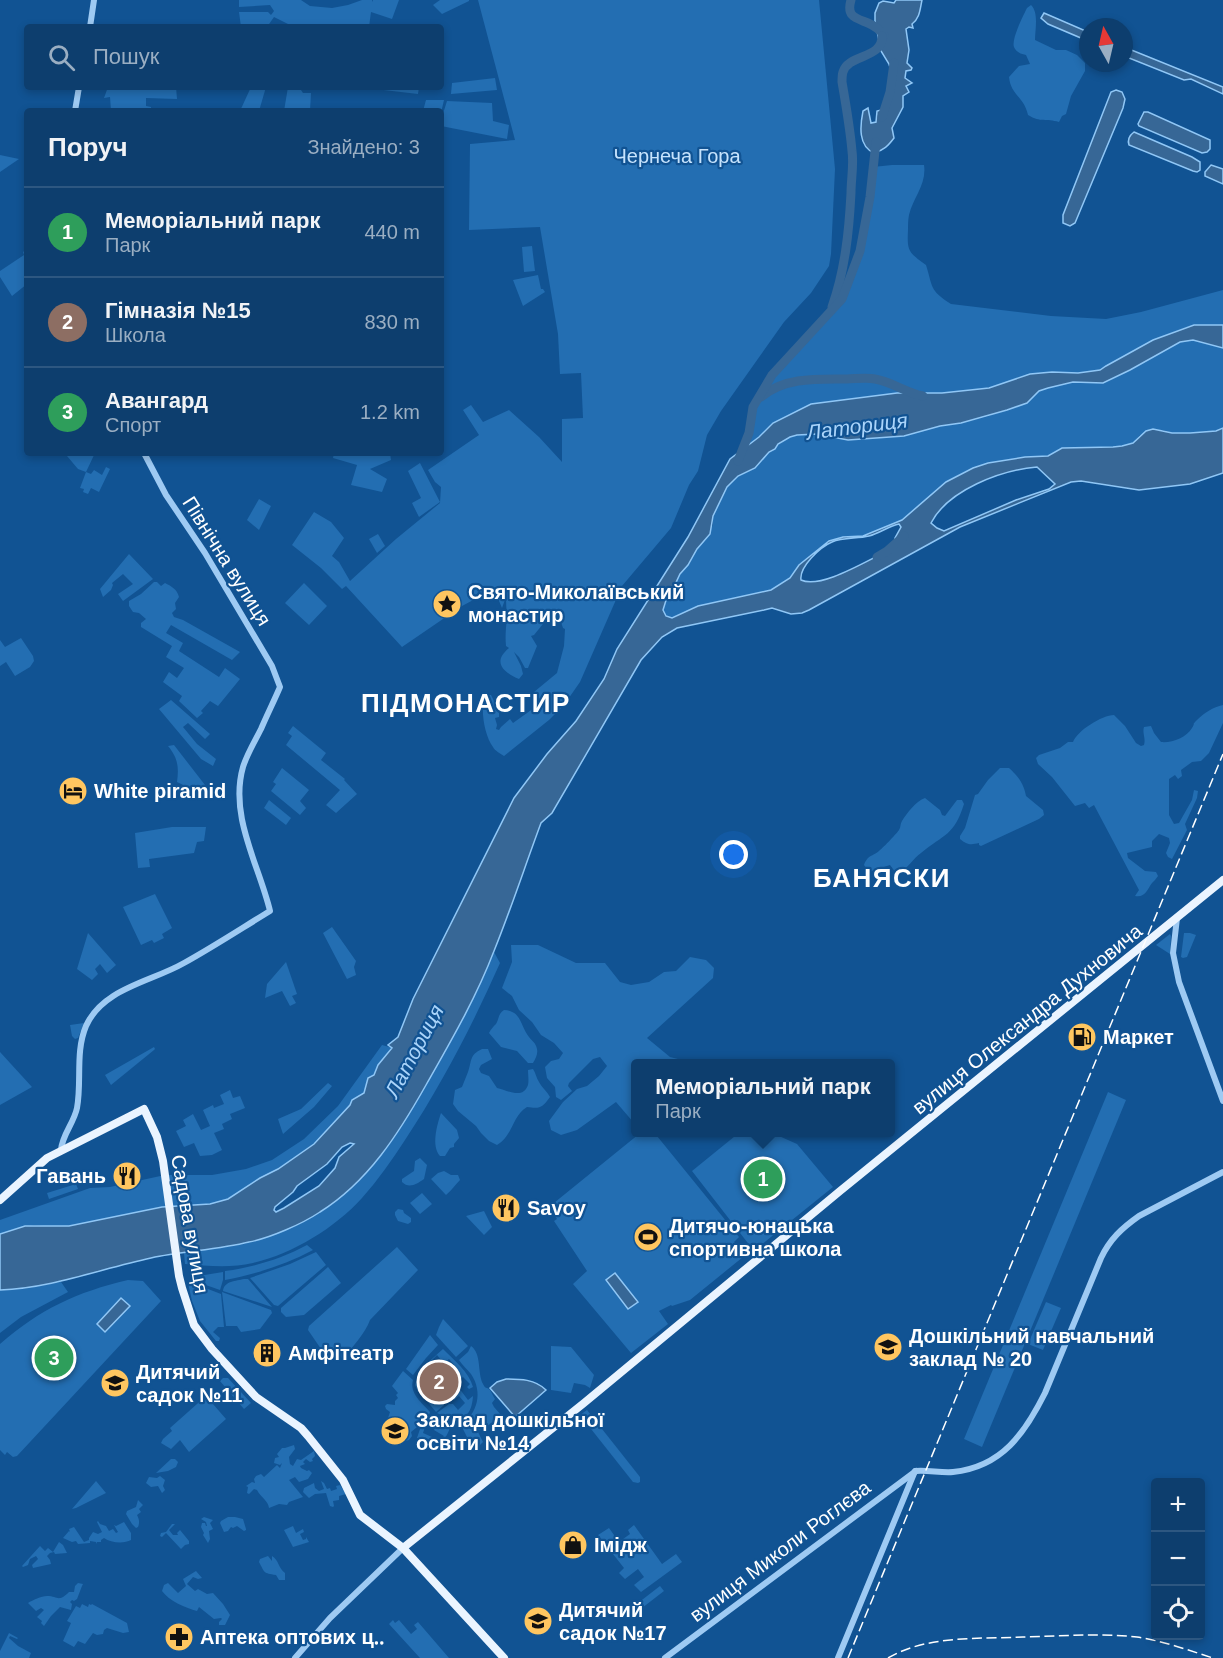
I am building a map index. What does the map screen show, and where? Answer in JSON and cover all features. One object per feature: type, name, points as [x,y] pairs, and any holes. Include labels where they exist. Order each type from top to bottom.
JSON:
[{"type":"main road","name":"вулиця Олександра Духновича","points":[[402,1548],[584,1403],[840,1191],[1223,880]]},
{"type":"main road","name":"Садова вулиця","points":[[61,1150],[144,1109],[157,1137],[163,1161],[178,1271],[194,1325],[212,1349],[256,1397],[301,1428],[343,1480],[360,1515],[402,1548],[504,1658]]},
{"type":"main road","points":[[0,1200],[46,1158],[61,1150]]},
{"type":"street","points":[[90,24],[94,0]]},
{"type":"street","points":[[76,108],[78,90]]},
{"type":"street","name":"Північна вулиця","points":[[61,1150],[62,1142],[76,1111],[80,1086],[79,1050],[82,1036],[91,1018],[100,1007],[113,996],[128,988],[184,964],[270,911],[247,840],[239,791],[244,765],[280,687],[272,666],[205,553],[166,495],[146,456]]},
{"type":"street","points":[[1177,918],[1173,953],[1179,982],[1223,1101]]},
{"type":"street","points":[[838,1658],[916,1471],[951,1472],[968,1469],[997,1457],[1014,1443],[1036,1411],[1045,1393],[1101,1258],[1112,1239],[1139,1216],[1223,1172]]},
{"type":"street","name":"вулиця Миколи Роглєва","points":[[665,1658],[916,1471]]},
{"type":"street","name":"вулиця Олександра Духновича","points":[[295,1658],[330,1618],[402,1548]]},
{"type":"green space","points":[[239,0],[301,0],[310,6],[332,8],[362,0],[372,0],[372,2],[373,0],[399,0],[392,19],[371,12],[369,24],[288,24],[274,17],[269,24],[241,24],[239,12],[268,12],[271,15],[274,11],[270,5],[239,7]]},
{"type":"green space","points":[[440,0],[469,1],[442,14],[433,5]]},
{"type":"green space","name":"Чернеча Гора","points":[[478,0],[819,0],[835,169],[829,266],[811,293],[784,322],[721,411],[707,435],[698,471],[689,485],[671,528],[622,586],[580,682],[564,705],[549,720],[504,756],[496,751],[487,736],[483,714],[485,695],[491,695],[499,711],[499,717],[495,718],[496,729],[499,730],[510,719],[513,723],[541,703],[534,692],[557,673],[564,646],[565,629],[560,619],[556,617],[547,619],[531,636],[537,646],[528,668],[525,668],[514,652],[523,674],[519,679],[504,670],[500,662],[509,648],[506,646],[507,594],[502,608],[494,589],[462,606],[402,647],[346,586],[342,589],[321,568],[292,545],[314,512],[331,522],[344,538],[332,556],[339,562],[350,581],[440,503],[441,487],[428,470],[479,435],[463,410],[471,405],[483,422],[509,410],[562,462],[562,419],[583,418],[581,373],[560,374],[558,334],[540,227],[469,230],[470,144],[515,140]]},
{"type":"green space","points":[[1031,5],[1036,17],[1035,40],[1056,50],[1066,50],[1077,55],[1079,72],[1084,72],[1071,96],[1066,114],[1059,122],[1036,119],[1028,115],[1024,104],[1010,83],[1009,77],[1019,66],[1030,64],[1026,55],[1014,47],[1020,22]]},
{"type":"green space","points":[[495,78],[497,90],[451,94],[452,83]]},
{"type":"green space","points":[[107,90],[176,90],[177,99],[146,98],[146,106],[151,108],[111,108],[110,97],[104,98]]},
{"type":"green space","points":[[250,90],[265,90],[260,108],[241,108]]},
{"type":"green space","points":[[288,90],[311,93],[310,108],[284,108]]},
{"type":"green space","points":[[384,90],[419,90],[418,94]]},
{"type":"green space","points":[[426,100],[444,100],[442,108],[424,108]]},
{"type":"green space","points":[[447,101],[492,103],[493,121],[509,125],[507,139],[444,127],[444,110]]},
{"type":"green space","points":[[0,155],[19,159],[0,172]]},
{"type":"green space","points":[[924,165],[922,185],[909,215],[909,247],[912,254],[926,265],[935,291],[951,304],[1051,316],[1106,319],[1223,290],[1223,325],[1194,325],[1184,328],[1153,340],[1097,371],[1030,374],[989,388],[942,393],[897,393],[811,404],[773,423],[741,451],[749,433],[755,404],[763,395],[772,375],[842,299],[860,251],[873,167]]},
{"type":"green space","points":[[532,246],[535,271],[524,272],[522,247]]},
{"type":"green space","points":[[24,255],[24,286],[12,296],[0,277],[0,271]]},
{"type":"green space","points":[[538,275],[541,289],[545,292],[523,306],[513,280]]},
{"type":"green space","points":[[1193,340],[1223,348],[1223,428],[1216,431],[1190,433],[1172,433],[1163,430],[1140,435],[1133,443],[1122,446],[1062,448],[1048,456],[988,463],[946,482],[902,520],[863,536],[843,537],[829,541],[799,565],[790,578],[771,590],[698,606],[672,618],[666,616],[664,607],[666,600],[713,525],[713,516],[727,487],[738,476],[755,468],[769,452],[790,437],[817,434],[848,440],[899,436],[986,417],[1027,403],[1039,391],[1048,388],[1073,382],[1103,383],[1180,342]]},
{"type":"green space","points":[[67,456],[94,456],[86,472],[78,469]]},
{"type":"green space","points":[[333,456],[390,456],[391,460],[370,469],[387,479],[382,492],[351,485],[357,465],[333,458]]},
{"type":"green space","points":[[420,463],[440,502],[419,517],[412,503],[421,498],[408,471]]},
{"type":"green space","points":[[106,467],[110,469],[99,492],[91,488],[88,494],[80,488],[86,472],[91,474],[94,470],[102,475]]},
{"type":"green space","points":[[259,499],[271,506],[259,530],[247,520]]},
{"type":"green space","points":[[378,534],[385,546],[377,553],[369,539]]},
{"type":"green space","points":[[129,554],[153,579],[123,601],[118,594],[133,584],[123,574],[112,583],[111,590],[103,597],[100,589]]},
{"type":"green space","points":[[154,582],[161,586],[165,583],[177,592],[179,597],[175,603],[176,609],[172,613],[174,617],[240,652],[232,660],[171,625],[166,633],[183,643],[179,651],[219,677],[225,668],[240,679],[218,706],[210,701],[197,718],[179,701],[182,696],[163,682],[169,672],[177,678],[184,668],[166,657],[172,646],[141,627],[141,623],[146,619],[139,613],[133,612],[129,606],[129,601]]},
{"type":"green space","points":[[304,583],[327,606],[309,625],[285,603]]},
{"type":"green space","points":[[21,638],[34,661],[30,667],[15,676],[6,662],[0,666],[0,640],[5,647]]},
{"type":"green space","points":[[171,700],[210,734],[205,739],[188,723],[183,727],[197,744],[216,759],[213,766],[201,759],[159,709]]},
{"type":"green space","points":[[1223,705],[1223,723],[1209,753],[1201,761],[1192,762],[1181,770],[1182,776],[1178,779],[1175,775],[1169,779],[1169,815],[1174,824],[1179,823],[1192,800],[1194,790],[1198,791],[1185,824],[1187,830],[1172,859],[1166,853],[1170,843],[1169,838],[1159,834],[1152,841],[1152,847],[1127,853],[1128,858],[1145,871],[1156,872],[1158,876],[1143,895],[1135,896],[1139,890],[1094,805],[1089,808],[1085,803],[1075,806],[1052,777],[1038,764],[1036,758],[1068,742],[1073,742],[1079,733],[1091,724],[1114,715],[1125,726],[1136,743],[1141,746],[1144,745],[1144,727],[1151,726],[1161,742],[1174,741],[1186,735],[1195,722],[1206,713]]},
{"type":"green space","points":[[293,726],[326,753],[321,760],[345,779],[357,794],[336,813],[326,805],[340,790],[286,745],[292,736],[288,733]]},
{"type":"green space","points":[[174,745],[205,785],[202,794],[177,782],[177,763],[168,746]]},
{"type":"green space","points":[[282,768],[309,790],[300,801],[306,808],[300,815],[271,791],[276,784],[273,782]]},
{"type":"green space","points":[[1000,768],[1009,768],[1015,774],[1026,796],[1043,810],[1044,815],[981,846],[979,843],[965,842],[960,839],[960,836],[965,828],[975,795]]},
{"type":"green space","points":[[925,798],[945,816],[957,800],[962,800],[964,804],[952,829],[918,855],[900,874],[896,873],[890,865],[869,872],[864,865],[867,859],[890,840],[899,830],[901,822],[909,811]]},
{"type":"green space","points":[[269,800],[291,818],[286,825],[264,808]]},
{"type":"green space","points":[[172,827],[206,827],[204,841],[197,842],[194,853],[149,859],[150,867],[138,868],[135,833]]},
{"type":"green space","points":[[155,894],[172,928],[162,934],[164,938],[154,943],[152,940],[141,945],[123,907]]},
{"type":"green space","points":[[332,927],[356,961],[354,967],[356,975],[347,979],[323,933]]},
{"type":"green space","points":[[88,933],[116,965],[107,973],[100,964],[95,969],[98,974],[92,980],[77,969]]},
{"type":"green space","points":[[1184,933],[1196,935],[1187,957],[1183,958],[1181,957]]},
{"type":"green space","points":[[1170,934],[1171,936],[1170,954],[1156,945]]},
{"type":"green space","points":[[511,945],[538,945],[576,963],[605,963],[620,982],[631,985],[649,982],[664,972],[676,971],[690,957],[706,960],[714,968],[713,978],[647,1038],[670,1057],[678,1059],[631,1059],[631,1120],[616,1102],[577,1130],[561,1135],[551,1130],[549,1121],[563,1102],[577,1089],[587,1086],[607,1066],[600,1057],[593,1059],[569,1083],[568,1086],[572,1091],[561,1100],[556,1097],[555,1087],[547,1078],[545,1067],[551,1061],[559,1059],[563,1053],[554,1043],[541,1035],[532,1022],[519,1010],[512,996],[502,988],[512,962]]},
{"type":"green space","points":[[494,952],[500,963],[444,1075],[419,1119],[390,1162],[351,1209],[312,1238],[268,1259],[236,1266],[185,1264],[184,1253],[252,1242],[294,1226],[337,1201],[354,1186],[383,1153],[419,1097],[456,1031]]},
{"type":"green space","points":[[286,962],[297,994],[292,996],[296,1003],[290,1006],[282,991],[265,998],[267,984]]},
{"type":"green space","points":[[504,1010],[517,1016],[536,1045],[537,1054],[533,1063],[528,1063],[517,1051],[501,1047],[489,1033]]},
{"type":"green space","points":[[84,1023],[78,1038],[75,1039],[72,1036],[70,1025]]},
{"type":"green space","points":[[382,1045],[393,1048],[378,1065],[374,1075],[368,1078],[364,1093],[352,1100],[314,1144],[228,1199],[210,1204],[162,1207],[69,1226],[34,1225],[0,1234],[0,1220],[90,1188],[110,1187],[165,1175],[212,1175],[246,1169],[272,1160],[304,1139],[338,1106]]},
{"type":"green space","points":[[154,1047],[154,1050],[111,1085],[105,1075]]},
{"type":"green space","points":[[482,1049],[488,1049],[492,1059],[481,1065],[479,1069],[481,1073],[489,1076],[497,1088],[514,1093],[526,1090],[528,1070],[533,1069],[540,1084],[550,1097],[540,1107],[527,1107],[522,1111],[506,1137],[497,1145],[489,1141],[453,1104],[455,1090],[462,1087],[473,1056]]},
{"type":"green space","points":[[0,1052],[32,1087],[0,1105]]},
{"type":"green space","points":[[328,1083],[332,1086],[314,1107],[283,1134],[278,1119],[301,1109]]},
{"type":"green space","points":[[230,1090],[233,1098],[240,1096],[245,1108],[230,1114],[232,1119],[222,1124],[224,1129],[214,1133],[222,1150],[212,1155],[200,1156],[194,1143],[184,1147],[176,1131],[186,1126],[183,1120],[193,1114],[201,1130],[210,1126],[203,1110],[213,1105],[214,1108],[224,1104],[220,1095]]},
{"type":"green space","points":[[1108,1092],[1126,1100],[982,1447],[964,1439]]},
{"type":"green space","points":[[441,1113],[457,1130],[459,1138],[445,1156],[440,1156],[436,1147]]},
{"type":"green space","name":"Дитячо-юнацька спортивна школа","points":[[635,1137],[658,1137],[739,1237],[734,1242],[743,1253],[743,1257],[690,1300],[659,1311],[668,1324],[631,1353],[573,1284],[587,1271],[554,1221],[557,1219],[549,1207]]},
{"type":"green space","points":[[734,1137],[781,1137],[797,1144],[833,1187],[754,1251],[692,1171]]},
{"type":"green space","points":[[420,1158],[427,1165],[424,1179],[413,1185],[405,1184],[402,1179],[414,1171],[415,1161]]},
{"type":"green space","points":[[444,1171],[451,1175],[458,1175],[460,1180],[446,1195],[431,1179]]},
{"type":"green space","points":[[76,1184],[78,1189],[49,1199],[47,1193]]},
{"type":"green space","points":[[422,1193],[432,1204],[420,1214],[410,1203]]},
{"type":"green space","points":[[398,1209],[403,1210],[411,1218],[411,1222],[408,1224],[398,1221],[395,1212]]},
{"type":"green space","points":[[484,1211],[492,1227],[484,1235],[466,1216]]},
{"type":"green space","points":[[307,1245],[313,1250],[281,1265],[225,1280],[225,1271],[267,1262]]},
{"type":"green space","points":[[397,1247],[418,1270],[370,1320],[362,1335],[343,1359],[338,1354],[330,1362],[308,1330],[309,1326]]},
{"type":"green space","points":[[316,1252],[326,1265],[278,1306],[274,1305],[250,1278],[290,1264]]},
{"type":"green space","points":[[328,1267],[341,1283],[304,1315],[286,1317],[281,1312],[281,1308]]},
{"type":"green space","points":[[223,1272],[220,1290],[200,1283],[192,1277]]},
{"type":"green space","points":[[248,1279],[272,1307],[223,1291],[228,1283]]},
{"type":"green space","points":[[128,1280],[143,1281],[161,1301],[17,1456],[13,1457],[7,1452],[5,1455],[0,1450],[0,1344],[30,1321],[60,1303],[92,1290]]},
{"type":"green space","points":[[191,1280],[195,1284],[221,1294],[224,1327],[218,1327],[213,1332],[220,1338],[219,1341],[216,1341],[200,1321],[188,1283]]},
{"type":"green space","points":[[61,1282],[68,1292],[21,1317],[0,1333],[0,1290],[24,1289]]},
{"type":"green space","points":[[222,1292],[271,1310],[272,1313],[260,1329],[241,1332],[237,1326],[226,1326]]},
{"type":"green space","points":[[1046,1302],[1061,1308],[1043,1350],[1028,1344]]},
{"type":"green space","points":[[443,1319],[468,1346],[456,1357],[436,1335]]},
{"type":"green space","points":[[430,1335],[438,1345],[413,1375],[406,1369]]},
{"type":"green space","points":[[471,1346],[477,1354],[483,1384],[491,1391],[495,1399],[492,1403],[501,1415],[485,1428],[478,1430],[474,1424],[483,1442],[479,1446],[472,1447],[461,1425],[475,1408],[477,1388],[471,1374],[459,1360]]},
{"type":"green space","points":[[551,1346],[571,1347],[594,1375],[590,1388],[574,1383],[571,1393],[551,1390]]},
{"type":"green space","points":[[443,1349],[465,1371],[473,1387],[469,1389],[467,1387],[470,1384],[463,1377],[456,1383],[449,1374],[456,1367],[449,1359],[443,1364],[437,1355],[430,1362],[435,1367],[442,1366],[446,1370],[436,1378],[430,1372],[422,1378],[428,1385],[418,1392],[415,1385],[419,1374],[426,1365]]},
{"type":"green space","points":[[403,1371],[413,1380],[415,1393],[430,1412],[423,1433],[432,1437],[433,1442],[438,1442],[444,1436],[434,1430],[439,1419],[450,1424],[446,1436],[437,1446],[417,1438],[422,1423],[411,1432],[412,1436],[409,1440],[405,1441],[397,1438],[399,1427],[397,1425],[394,1424],[387,1428],[392,1420],[388,1418],[390,1412],[385,1406],[395,1405],[398,1393],[392,1386]]},
{"type":"green space","points":[[228,1378],[251,1403],[244,1409],[220,1381]]},
{"type":"green space","points":[[437,1379],[448,1391],[438,1398],[444,1405],[436,1412],[426,1400],[433,1390],[429,1386]]},
{"type":"green space","points":[[459,1388],[468,1400],[473,1396],[466,1415],[454,1421],[437,1413],[449,1404],[453,1404],[458,1410],[465,1403],[459,1396],[454,1400],[450,1396]]},
{"type":"green space","points":[[206,1396],[226,1419],[189,1452],[180,1440],[171,1449],[161,1443],[172,1431],[170,1428]]},
{"type":"green space","points":[[587,1410],[640,1477],[640,1482],[633,1482],[580,1415]]},
{"type":"green space","points":[[294,1445],[295,1449],[289,1457],[290,1464],[293,1466],[297,1459],[301,1460],[314,1451],[315,1456],[313,1461],[306,1459],[303,1462],[305,1464],[300,1466],[312,1473],[308,1479],[299,1482],[295,1477],[289,1480],[303,1497],[287,1505],[279,1504],[269,1508],[257,1490],[254,1489],[249,1494],[246,1486],[252,1482],[255,1483],[256,1476],[261,1474],[264,1477],[277,1465],[280,1468],[282,1463],[280,1465],[274,1463],[275,1458],[279,1457],[277,1454],[282,1448]]},
{"type":"green space","points":[[171,1459],[178,1462],[176,1467],[156,1473]]},
{"type":"green space","points":[[160,1476],[165,1480],[163,1486],[165,1490],[162,1493],[158,1486],[151,1487],[146,1483],[149,1477]]},
{"type":"green space","points":[[96,1481],[106,1493],[72,1509]]},
{"type":"green space","points":[[321,1481],[331,1491],[340,1485],[346,1494],[339,1496],[339,1500],[333,1501],[333,1507],[330,1506],[326,1493],[315,1494],[309,1498],[303,1492],[304,1488],[314,1483],[315,1488],[319,1491],[324,1489]]},
{"type":"green space","points":[[138,1500],[143,1505],[139,1509],[141,1512],[137,1515],[139,1522],[136,1528],[126,1514],[127,1511],[136,1507]]},
{"type":"green space","points":[[204,1517],[213,1520],[210,1523],[213,1529],[209,1531],[208,1543],[201,1527],[202,1523],[207,1526],[206,1522],[201,1519]]},
{"type":"green space","points":[[228,1517],[243,1519],[246,1530],[237,1526],[224,1532],[220,1523]]},
{"type":"green space","points":[[98,1521],[109,1531],[113,1529],[116,1533],[118,1532],[114,1525],[124,1522],[131,1533],[131,1540],[118,1542],[104,1538],[96,1544],[90,1541],[90,1543],[78,1544],[76,1541],[72,1542],[63,1538],[70,1532],[69,1529],[74,1527],[84,1542],[89,1540],[93,1532],[98,1534],[102,1532]]},
{"type":"green space","points":[[172,1524],[175,1524],[169,1530],[173,1535],[178,1535],[180,1530],[189,1541],[189,1544],[181,1549],[166,1533],[160,1536]]},
{"type":"green space","points":[[634,1525],[662,1564],[676,1554],[682,1562],[641,1592],[634,1585],[644,1577],[638,1569],[625,1579],[619,1573],[624,1568],[598,1535],[609,1528],[619,1542],[630,1534],[628,1530]]},
{"type":"green space","points":[[293,1526],[296,1533],[303,1529],[304,1532],[300,1534],[303,1540],[306,1537],[309,1542],[293,1547],[284,1530]]},
{"type":"green space","points":[[59,1542],[67,1553],[50,1553],[47,1556],[51,1564],[33,1568],[32,1565],[38,1559],[36,1556],[30,1559],[28,1565],[22,1566],[40,1546],[45,1551],[48,1548],[53,1552]]},
{"type":"green space","points":[[268,1556],[272,1561],[272,1556],[276,1560],[285,1573],[285,1580],[279,1580],[276,1575],[266,1573],[259,1562],[260,1559]]},
{"type":"green space","points":[[196,1571],[202,1578],[193,1577],[187,1584],[195,1591],[198,1589],[207,1594],[213,1593],[230,1615],[225,1625],[219,1625],[221,1618],[214,1619],[199,1607],[197,1611],[183,1606],[162,1591],[164,1585],[168,1583],[178,1593],[186,1586],[183,1579]]},
{"type":"green space","points":[[78,1583],[83,1584],[77,1599],[70,1602],[71,1610],[60,1607],[44,1626],[37,1617],[44,1610],[41,1608],[36,1611],[28,1603],[45,1596],[62,1597],[69,1592],[74,1592]]},
{"type":"green space","points":[[660,1586],[664,1591],[642,1608],[638,1603]]},
{"type":"green space","points":[[82,1604],[88,1607],[92,1604],[127,1623],[129,1632],[123,1633],[107,1628],[103,1634],[93,1633],[85,1644],[78,1641],[74,1647],[63,1641],[71,1623],[67,1621],[76,1606],[80,1608]]},
{"type":"green space","points":[[393,1620],[395,1623],[399,1620],[411,1634],[417,1629],[414,1625],[418,1622],[449,1658],[420,1658],[389,1624]]},
{"type":"green space","points":[[9,1633],[18,1638],[10,1636],[9,1638],[31,1653],[29,1658],[0,1658],[0,1651]]},
{"type":"water","points":[[896,0],[922,0],[918,16],[912,24],[913,28],[906,29],[909,50],[907,63],[912,68],[906,71],[905,78],[912,83],[906,86],[909,92],[903,96],[903,107],[892,128],[894,138],[886,147],[874,153],[865,146],[861,135],[863,111],[868,108],[871,123],[876,122],[877,111],[885,109],[892,75],[889,64],[881,51],[875,13],[879,3],[883,1],[894,3]]},
{"type":"water","points":[[1044,13],[1079,28],[1079,37],[1048,24],[1041,18]]},
{"type":"water","points":[[1133,51],[1223,87],[1223,94],[1191,79],[1184,80],[1133,60]]},
{"type":"water","points":[[1116,90],[1122,92],[1125,99],[1123,108],[1075,223],[1070,226],[1063,223],[1063,215],[1111,92]]},
{"type":"water","points":[[1144,112],[1210,140],[1210,149],[1202,153],[1139,126]]},
{"type":"water","points":[[1134,132],[1192,157],[1200,162],[1200,170],[1193,171],[1129,145],[1129,137]]},
{"type":"water","points":[[1211,165],[1223,169],[1223,184],[1205,176],[1205,172]]},
{"type":"water","points":[[1194,325],[1223,325],[1223,348],[1193,340],[1180,342],[1103,383],[1073,382],[1048,388],[1039,391],[1027,403],[1007,410],[904,436],[848,440],[817,434],[797,435],[778,444],[755,468],[738,476],[727,487],[713,516],[710,534],[697,549],[667,597],[663,610],[666,616],[672,618],[698,606],[771,590],[790,578],[799,565],[829,541],[843,537],[863,536],[902,520],[946,482],[973,468],[1025,457],[1048,456],[1062,448],[1122,446],[1133,443],[1146,431],[1153,429],[1172,433],[1190,433],[1216,431],[1223,428],[1223,473],[1190,484],[1139,490],[1081,481],[1071,482],[960,527],[802,613],[791,614],[772,608],[677,628],[662,637],[641,660],[552,813],[541,823],[494,951],[463,1019],[405,1121],[381,1155],[353,1186],[313,1217],[257,1240],[151,1258],[38,1286],[0,1290],[0,1234],[25,1226],[69,1226],[162,1207],[210,1204],[228,1199],[314,1144],[352,1100],[364,1093],[368,1078],[374,1075],[378,1065],[392,1048],[388,1045],[398,1037],[413,999],[514,798],[547,754],[576,721],[604,679],[617,649],[688,537],[730,459],[773,423],[811,404],[897,393],[942,393],[989,388],[1030,374],[1100,370],[1153,340]],"holes":[[[1037,467],[1055,484],[1049,489],[1016,500],[944,531],[931,523],[950,501],[977,484],[1008,472]],[[899,524],[901,527],[895,538],[894,548],[834,577],[810,582],[801,580],[803,569],[807,564],[816,553],[832,542],[869,536]],[[350,1143],[354,1144],[339,1157],[335,1168],[319,1186],[284,1208],[276,1212],[274,1210],[297,1186],[327,1164],[342,1147]]]},
{"type":"water","points":[[615,1273],[638,1302],[628,1309],[606,1280]]},
{"type":"water","points":[[121,1298],[130,1306],[105,1332],[97,1324]]},
{"type":"water","points":[[506,1379],[532,1382],[546,1390],[515,1417],[490,1388]]},
{"type":"waterway","points":[[851,0],[850,10],[853,16],[873,25],[884,35]]},
{"type":"waterway","points":[[832,307],[846,251],[853,167],[842,74],[851,62],[877,49],[882,36]]},
{"type":"waterway","points":[[882,117],[890,92],[894,63]]},
{"type":"waterway","points":[[738,461],[749,433],[753,407],[772,375],[842,299],[860,251],[870,197],[876,142]]},
{"type":"waterway","points":[[761,397],[770,390],[802,380],[864,378],[881,380],[923,396]]},
{"type":"waterway","name":"Латориця","points":[[877,557],[904,536]]},
{"type":"railway","points":[[848,1658],[1223,754]]},
{"type":"railway","points":[[888,1658],[919,1645],[971,1638],[1094,1635],[1137,1637],[1213,1658]]},
{"type":"place","name":"Свято-Миколаївський монастир","points":[[447,604]]},
{"type":"place","name":"White piramid","points":[[73,791]]},
{"type":"place","name":"Маркет","points":[[1082,1037]]},
{"type":"place","name":"Гавань","points":[[127,1176]]},
{"type":"place","name":"Меморіальний парк","points":[[763,1179]]},
{"type":"place","name":"Savoy","points":[[506,1208]]},
{"type":"place","name":"Дитячо-юнацька спортивна школа","points":[[648,1237]]},
{"type":"place","name":"Дошкільний навчальний заклад № 20","points":[[888,1347]]},
{"type":"place","name":"Амфітеатр","points":[[267,1353]]},
{"type":"place","name":"Авангард","points":[[54,1358]]},
{"type":"place","name":"Гімназія №15","points":[[439,1382]]},
{"type":"place","name":"Дитячий садок №11","points":[[115,1383]]},
{"type":"place","name":"Заклад дошкільної освіти №14","points":[[395,1431]]},
{"type":"place","name":"Імідж","points":[[573,1545]]},
{"type":"place","name":"Дитячий садок №17","points":[[538,1621]]},
{"type":"place","name":"Аптека оптових ц‥","points":[[179,1637]]},
{"type":"district","name":"ПІДМОНАСТИР","points":[[466,703]]},
{"type":"district","name":"БАНЯСКИ","points":[[882,878]]}]
